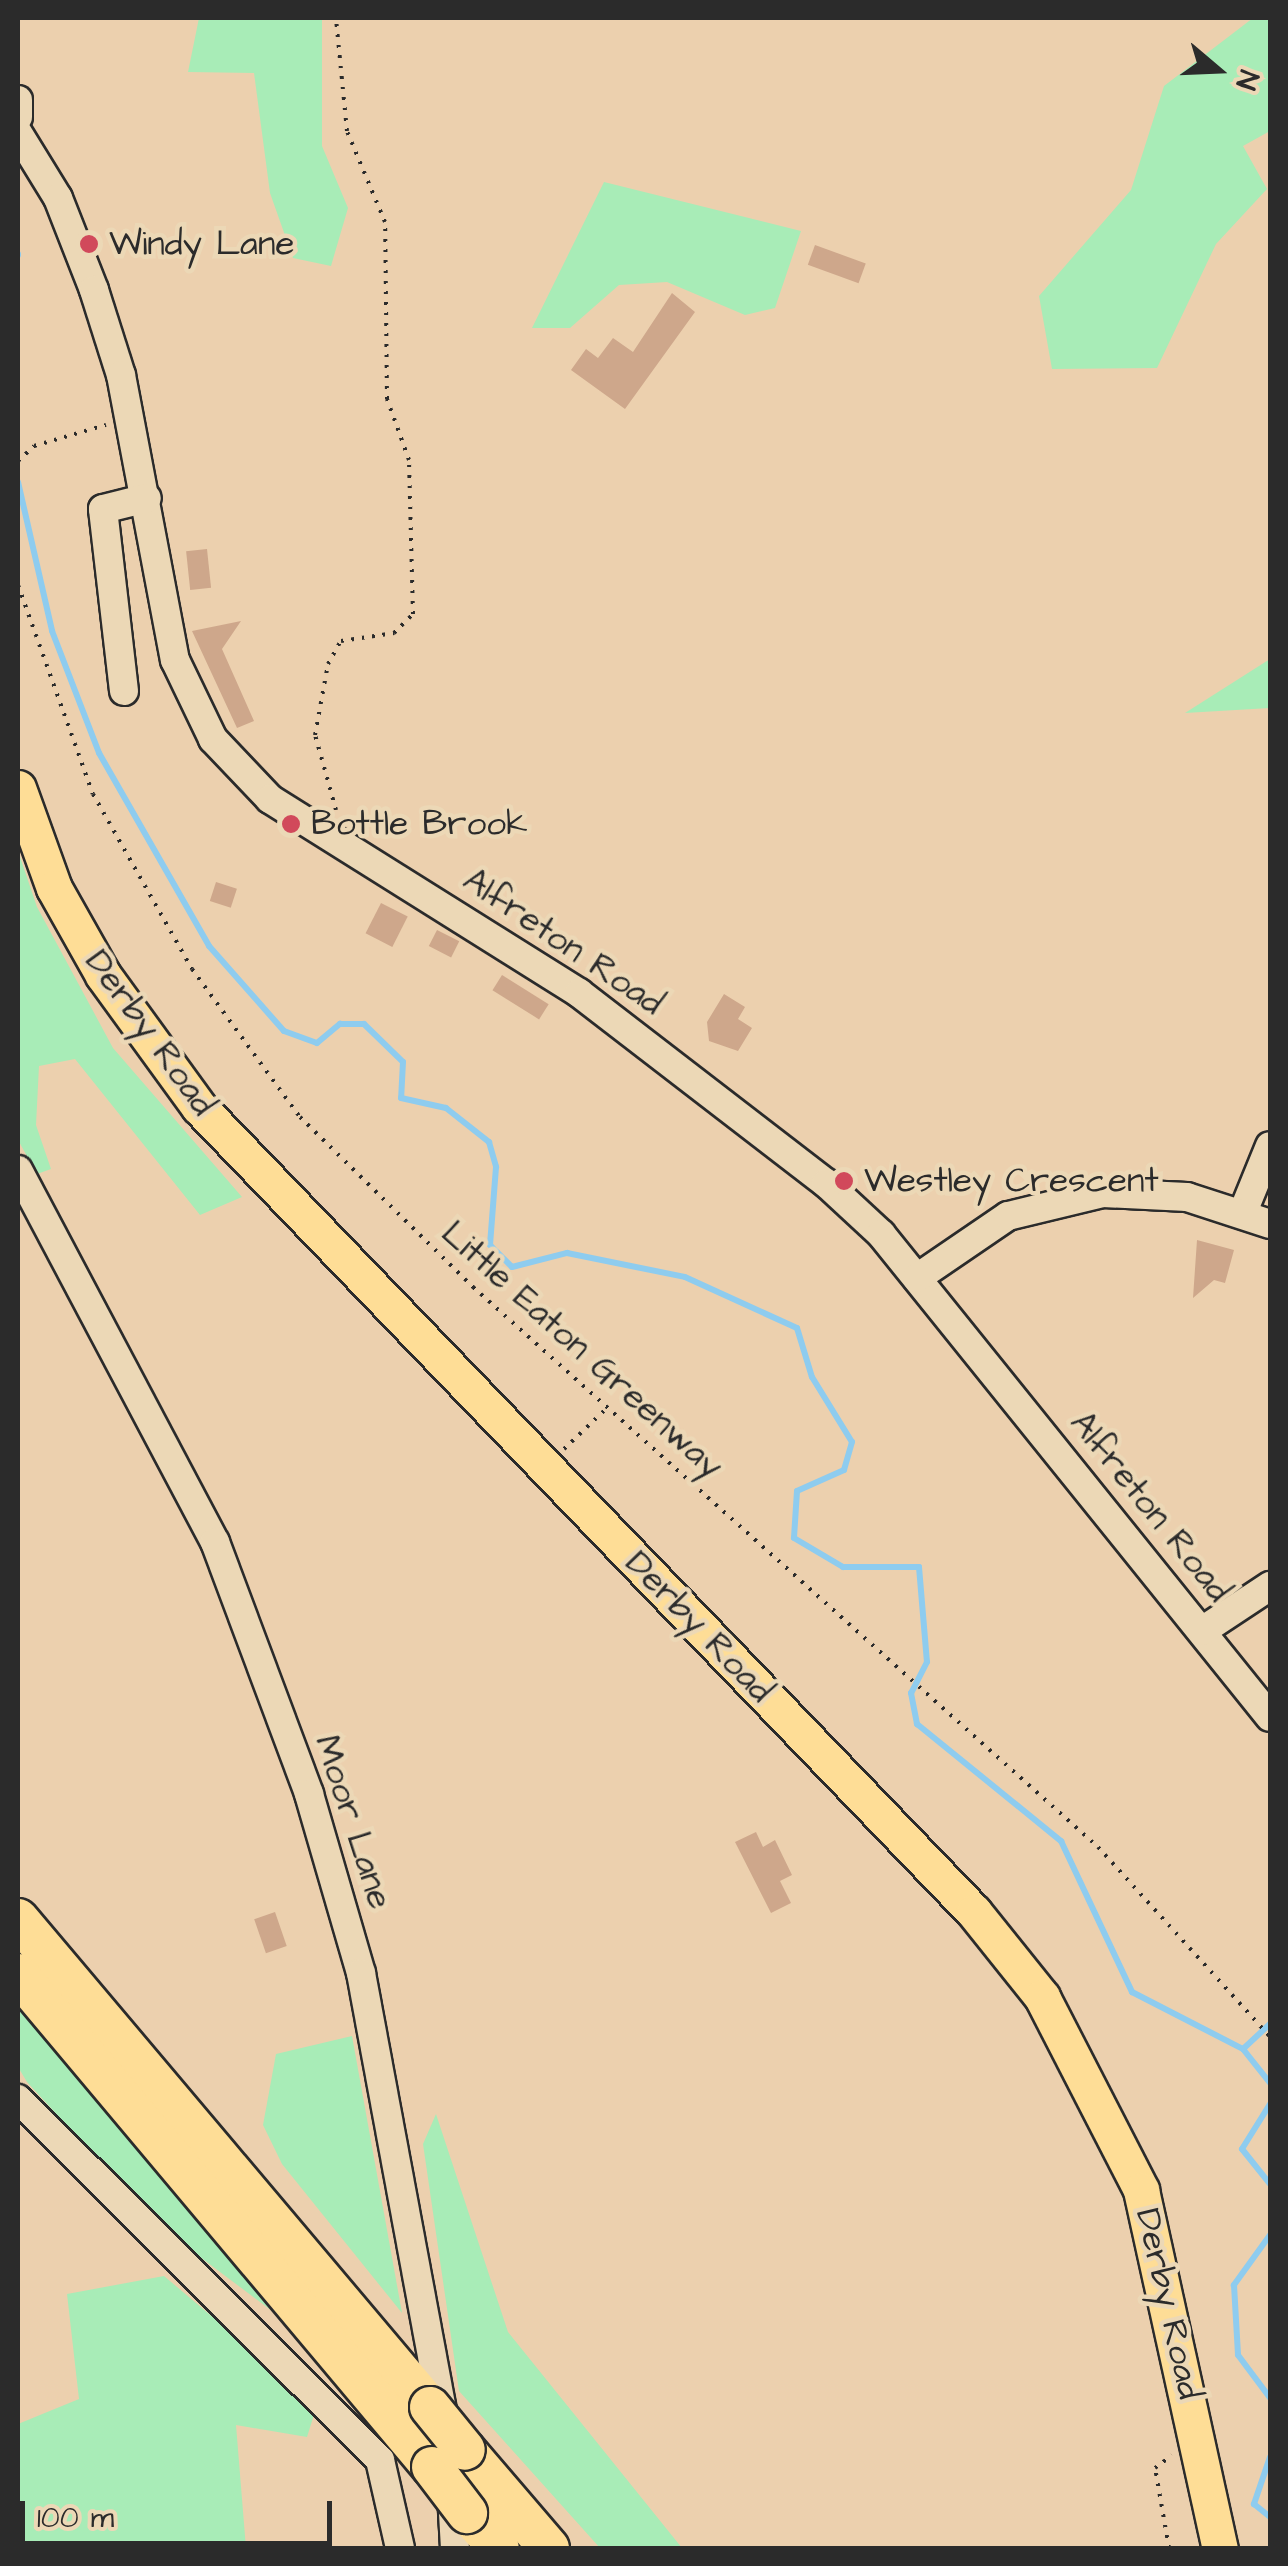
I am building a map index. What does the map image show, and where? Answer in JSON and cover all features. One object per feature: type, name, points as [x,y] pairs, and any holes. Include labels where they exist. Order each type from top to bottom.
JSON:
[{"type":"highway","points":[[18,1919],[430,2407],[448,2458],[462,2530],[499,2548]]},
{"type":"highway","points":[[18,1974],[448,2458],[548,2548]]},
{"type":"main road","name":"Derby Road","points":[[18,788],[54,888],[176,1078],[545,1468],[974,1912],[1042,1997],[1142,2190],[1220,2548]]},
{"type":"street","points":[[18,100],[18,117]]},
{"type":"street","name":"Alfreton Road","points":[[18,133],[58,198],[130,420],[175,660],[196,710],[232,762],[323,835],[672,1062],[826,1183],[917,1278],[1270,1717]]},
{"type":"street","points":[[124,692],[103,509],[146,498]]},
{"type":"street","points":[[1244,1212],[1270,1146]]},
{"type":"street","name":"Moor Lane","points":[[18,1170],[214,1542],[309,1794],[361,1972],[406,2183],[462,2530]]},
{"type":"street","points":[[917,1278],[1008,1216],[1069,1198],[1134,1192],[1244,1212],[1270,1224]]},
{"type":"street","points":[[1202,1630],[1270,1586]]},
{"type":"street","points":[[18,2099],[380,2460],[400,2548]]},
{"type":"path","points":[[323,835],[336,803],[315,735],[328,664],[341,641],[394,633],[413,614],[409,460],[387,399],[385,222],[347,131],[336,18]]},
{"type":"path","points":[[19,460],[34,446],[130,420]]},
{"type":"path","name":"Little Eaton Greenway","points":[[18,585],[93,794],[232,1032],[387,1207],[937,1698],[1098,1847],[1270,2036]]},
{"type":"path","points":[[545,1468],[608,1407]]},
{"type":"path","points":[[1169,2548],[1155,2468],[1161,2457],[1201,2448]]},
{"type":"green space","points":[[199,18],[322,18],[322,146],[348,208],[331,266],[293,258],[270,193],[254,73],[188,72]]},
{"type":"green space","points":[[1253,18],[1270,18],[1270,131],[1243,146],[1267,189],[1216,244],[1157,368],[1052,369],[1039,296],[1131,190],[1164,86]]},
{"type":"green space","points":[[604,182],[801,231],[775,308],[745,315],[667,282],[619,285],[570,328],[532,328]]},
{"type":"green space","points":[[1270,659],[1270,708],[1185,713]]},
{"type":"green space","points":[[18,851],[37,907],[113,1048],[242,1197],[200,1215],[75,1059],[39,1066],[36,1125],[51,1169],[37,1174],[18,1140]]},
{"type":"green space","points":[[18,1989],[296,2329],[160,2227],[27,2082],[18,2067]]},
{"type":"green space","points":[[352,2036],[402,2313],[282,2164],[263,2125],[276,2054]]},
{"type":"green space","points":[[436,2114],[508,2332],[682,2548],[600,2548],[459,2391],[423,2144]]},
{"type":"green space","points":[[164,2276],[317,2405],[307,2437],[236,2425],[246,2548],[18,2548],[18,2424],[79,2399],[67,2294]]},
{"type":"building","points":[[815,245],[866,263],[859,283],[808,265]]},
{"type":"building","points":[[672,293],[695,312],[625,409],[571,370],[586,349],[598,358],[613,338],[633,352]]},
{"type":"building","points":[[207,549],[211,588],[190,590],[186,551]]},
{"type":"building","points":[[241,621],[222,649],[254,721],[237,728],[192,631]]},
{"type":"building","points":[[216,882],[237,889],[231,908],[210,901]]},
{"type":"building","points":[[381,903],[408,917],[392,947],[366,933]]},
{"type":"building","points":[[437,930],[459,941],[451,957],[429,946]]},
{"type":"building","points":[[502,975],[549,1004],[539,1019],[492,990]]},
{"type":"building","points":[[724,994],[745,1007],[738,1019],[752,1028],[738,1051],[709,1041],[707,1022]]},
{"type":"building","points":[[1197,1240],[1234,1250],[1225,1283],[1214,1280],[1193,1298]]},
{"type":"building","points":[[756,1832],[763,1847],[775,1840],[792,1875],[780,1881],[791,1903],[771,1913],[735,1842]]},
{"type":"building","points":[[275,1912],[287,1946],[266,1953],[254,1919]]},
{"type":"waterway","name":"Bottle Brook","points":[[18,482],[52,631],[99,753],[209,946],[284,1031],[317,1043],[340,1024],[364,1024],[403,1062],[401,1098],[446,1108],[489,1142],[496,1167],[490,1245],[512,1267],[567,1253],[685,1277],[797,1328],[812,1377],[852,1442],[844,1470],[797,1491],[794,1538],[843,1567],[919,1567],[927,1662],[911,1693],[917,1724],[1061,1841],[1132,1992],[1243,2049],[1270,2083]]},
{"type":"waterway","points":[[1243,2049],[1270,2024]]},
{"type":"waterway","name":"Bottle Brook","points":[[1270,2104],[1242,2149],[1270,2184]]},
{"type":"waterway","name":"Bottle Brook","points":[[1270,2235],[1234,2285],[1238,2355],[1270,2398]]},
{"type":"waterway","name":"Bottle Brook","points":[[1270,2457],[1254,2504],[1270,2517]]},
{"type":"place","name":"Windy Lane","points":[[89,244]]},
{"type":"place","name":"Bottle Brook","points":[[291,824]]},
{"type":"place","name":"Westley Crescent","points":[[844,1181]]}]
